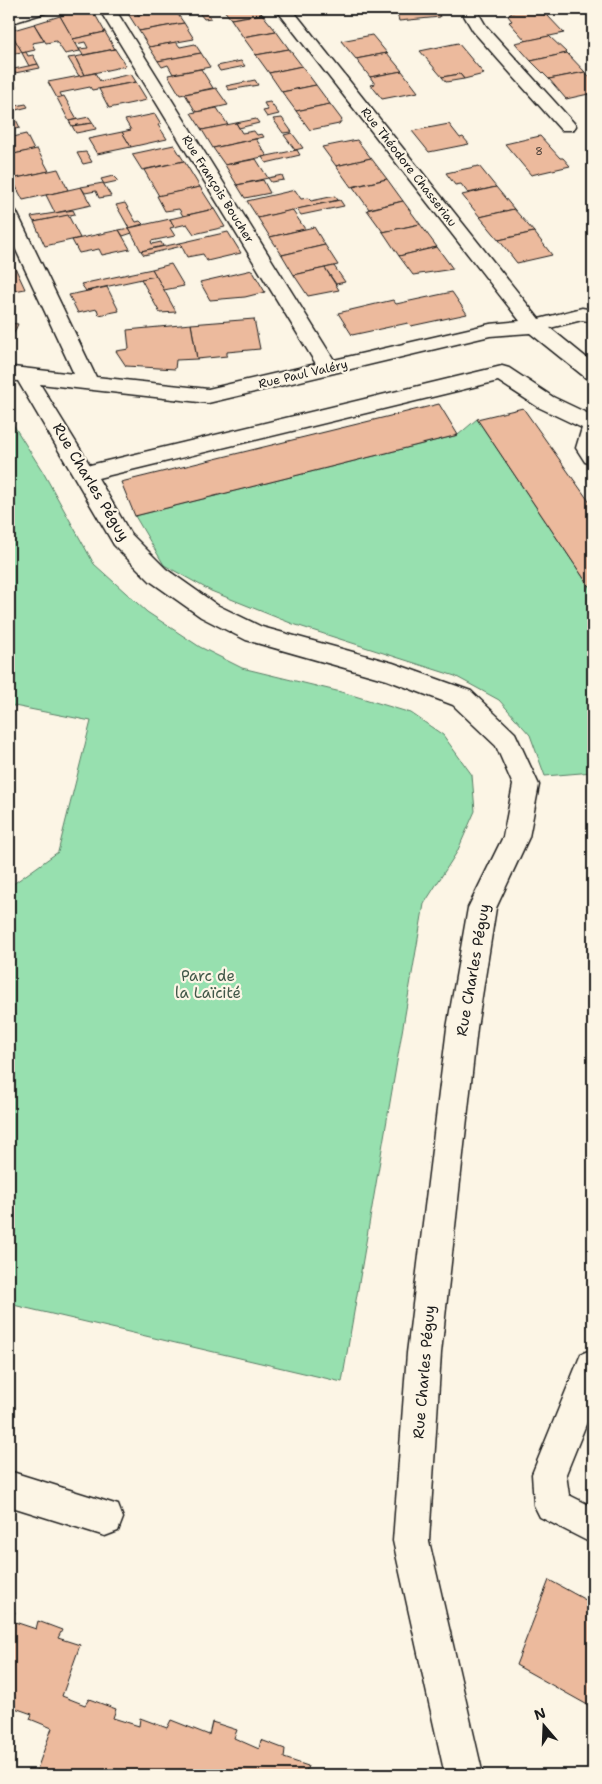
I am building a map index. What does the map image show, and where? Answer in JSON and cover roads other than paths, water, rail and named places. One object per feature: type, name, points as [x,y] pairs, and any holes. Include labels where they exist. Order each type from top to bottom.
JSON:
[{"type":"street","points":[[9,19],[38,9]]},
{"type":"street","name":"Rue François Boucher","points":[[107,9],[329,368]]},
{"type":"street","name":"Rue Théodore Chasseriau","points":[[284,9],[534,326],[593,373]]},
{"type":"street","points":[[472,9],[471,14],[479,28],[567,126]]},
{"type":"street","points":[[9,215],[89,383]]},
{"type":"street","name":"Rue Paul Valéry","points":[[17,375],[208,396],[490,330],[534,326],[582,314],[593,316]]},
{"type":"street","points":[[83,474],[502,373],[528,392],[563,413],[593,425],[587,448],[593,457]]},
{"type":"street","name":"Rue Charles Péguy","points":[[17,375],[51,417],[122,539],[158,575],[209,612],[255,634],[393,672],[462,698],[506,740],[526,785],[516,837],[482,908],[462,1028],[424,1354],[411,1541],[464,1775]]},
{"type":"street","points":[[593,1366],[549,1474],[552,1505],[593,1526]]},
{"type":"street","points":[[9,1489],[106,1518]]},
{"type":"park label","name":"Parc de la Laïcité","points":[[208,984]]}]
